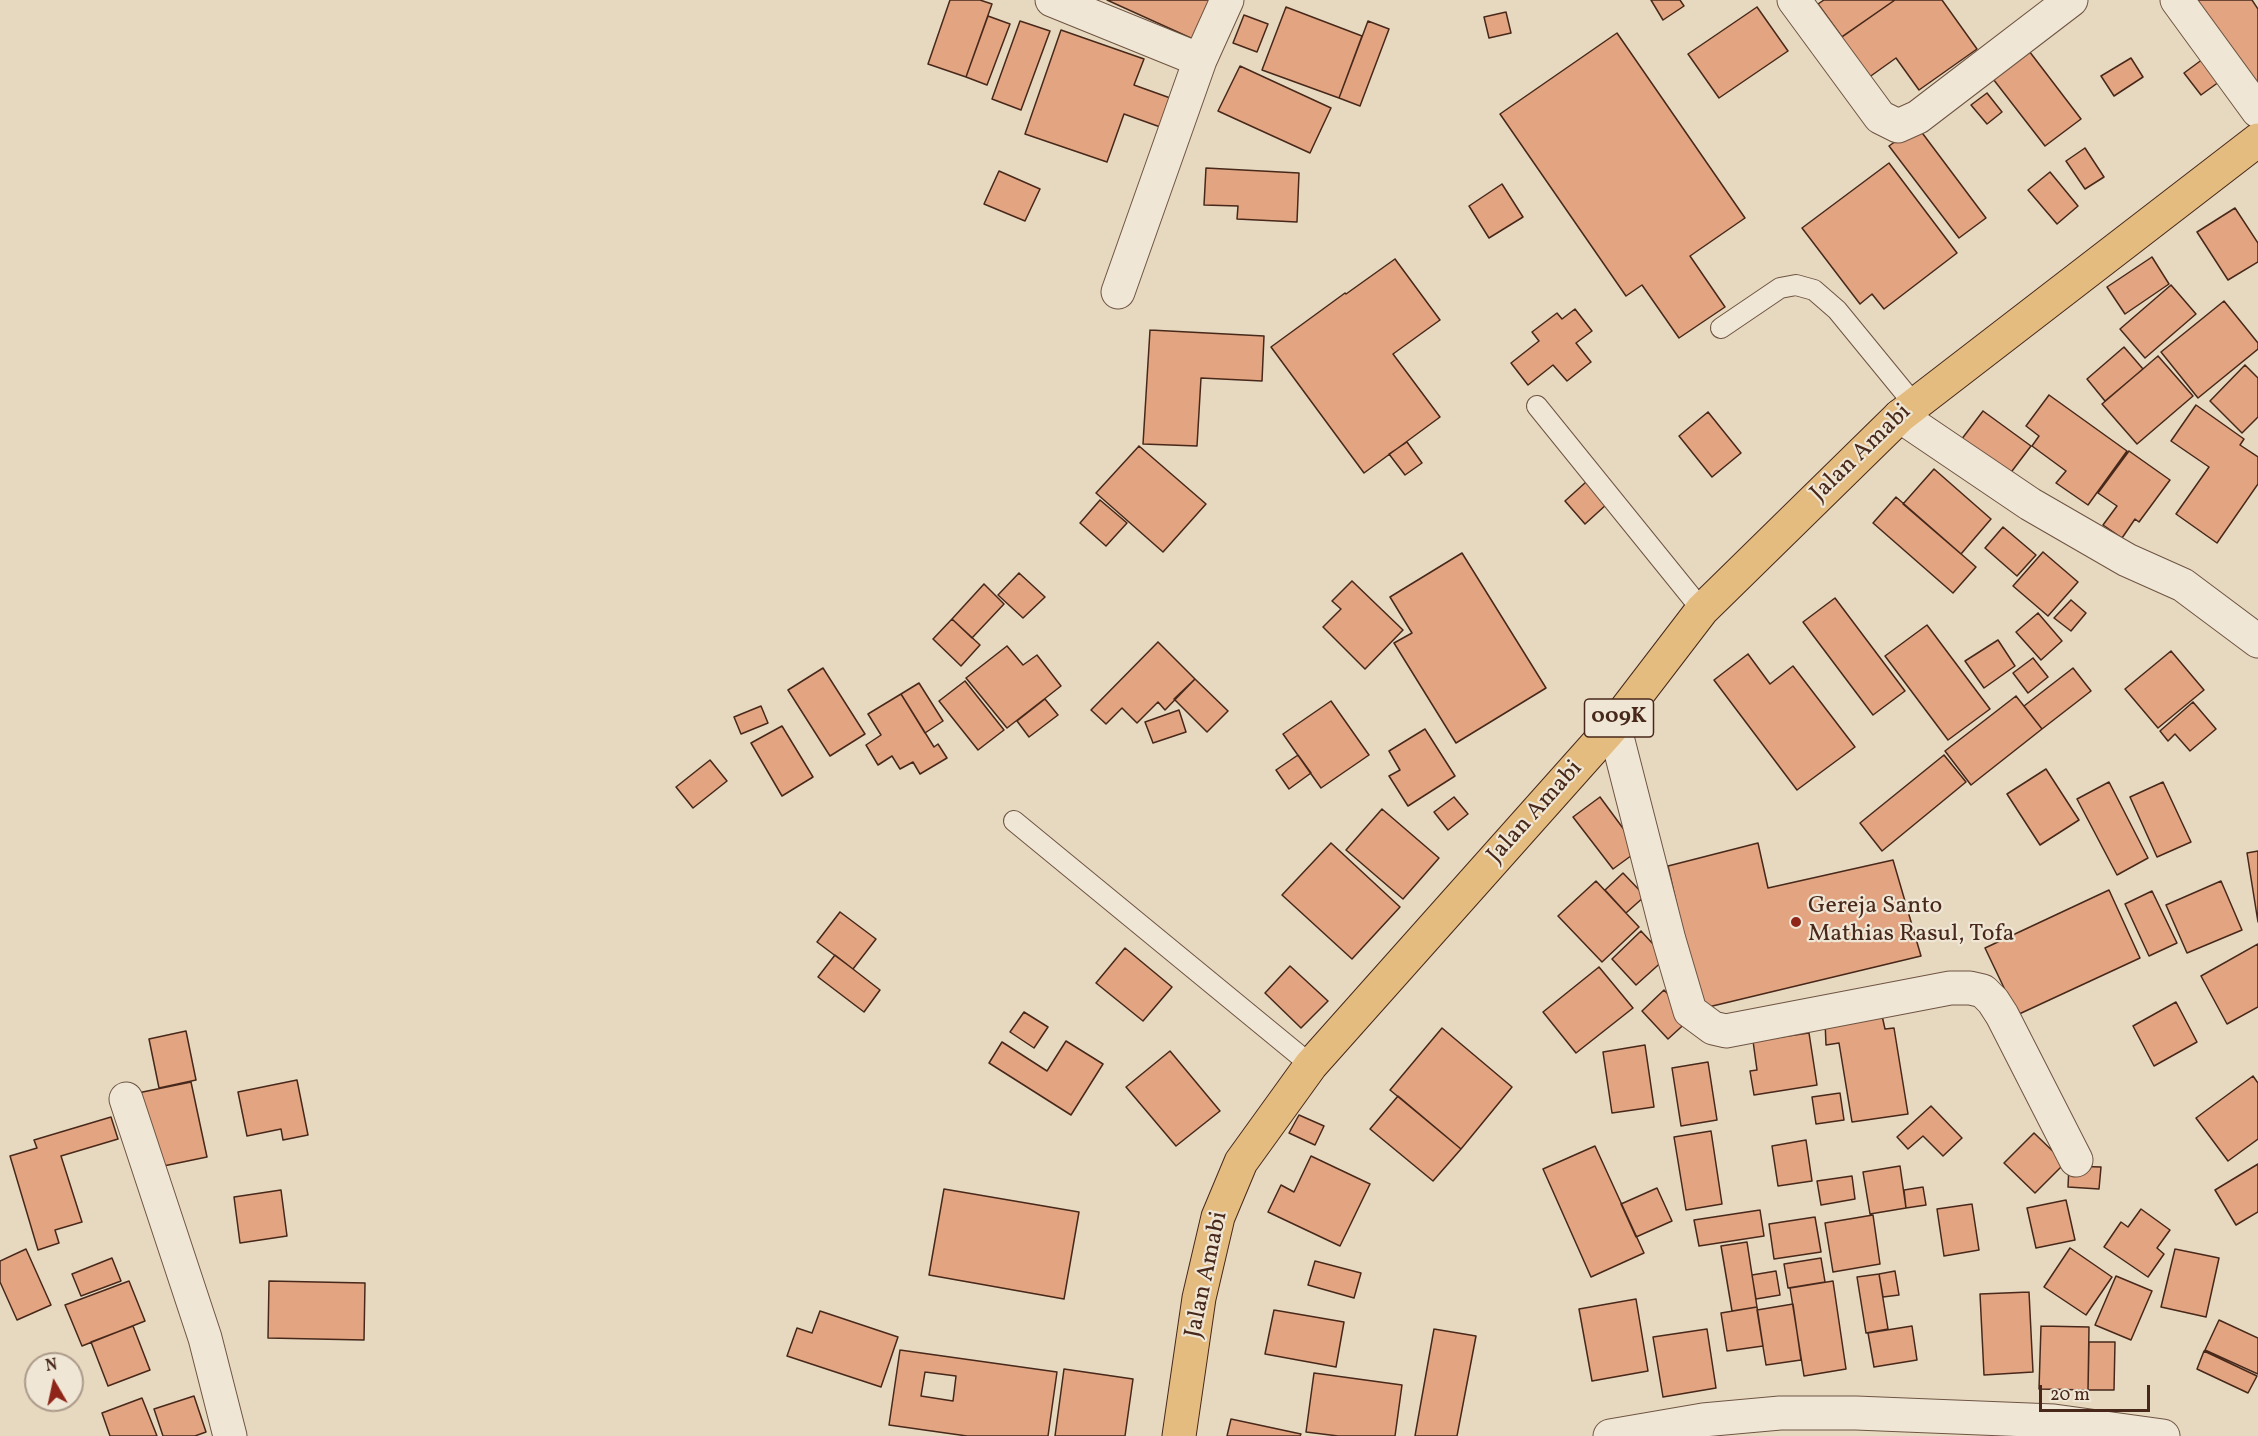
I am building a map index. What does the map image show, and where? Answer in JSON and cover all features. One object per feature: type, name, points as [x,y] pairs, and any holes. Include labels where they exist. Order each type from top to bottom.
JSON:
[{"type":"main road","name":"Jalan Amabi","points":[[1179,1436],[1199,1298],[1218,1217],[1241,1162],[1311,1065],[1614,725],[1702,610],[1907,410],[2258,140]]},
{"type":"street","points":[[1052,0],[1200,60]]},
{"type":"street","points":[[1118,291],[1200,60],[1227,0]]},
{"type":"street","points":[[1794,0],[1880,117],[1898,126],[1918,117],[2071,0]]},
{"type":"street","points":[[2177,0],[2258,111]]},
{"type":"street","points":[[1907,410],[2030,504],[2127,560],[2182,585],[2258,642]]},
{"type":"street","points":[[1614,725],[1669,940],[1690,1011],[1713,1028],[1726,1031],[1940,989],[1970,988],[1983,991],[1993,1001],[2002,1016],[2076,1160]]},
{"type":"street","points":[[126,1099],[205,1338],[231,1436]]},
{"type":"street","points":[[1610,1436],[1703,1420],[1780,1413],[1856,1413],[2031,1420],[2091,1431],[2163,1436]]},
{"type":"lane","points":[[1721,328],[1780,288],[1796,285],[1814,290],[1837,310],[1907,410]]},
{"type":"lane","points":[[1537,406],[1702,610]]},
{"type":"lane","points":[[1014,821],[1311,1065]]},
{"type":"building","points":[[950,0],[980,0],[992,4],[966,77],[928,64]]},
{"type":"building","points":[[1107,0],[1211,0],[1193,39]]},
{"type":"building","points":[[1651,0],[1680,0],[1684,6],[1663,20]]},
{"type":"building","points":[[1824,0],[1895,0],[1842,37],[1818,4]]},
{"type":"building","points":[[1895,0],[1942,0],[1977,49],[1919,90],[1896,58],[1868,78],[1840,38]]},
{"type":"building","points":[[2194,0],[2252,0],[2258,9],[2258,81],[2245,90]]},
{"type":"building","points":[[1286,7],[1362,36],[1339,98],[1262,70]]},
{"type":"building","points":[[1757,7],[1788,51],[1719,98],[1688,54]]},
{"type":"building","points":[[1506,12],[1511,33],[1489,38],[1484,17]]},
{"type":"building","points":[[1244,15],[1268,24],[1257,52],[1233,43]]},
{"type":"building","points":[[988,16],[1010,24],[987,85],[966,77]]},
{"type":"building","points":[[1020,21],[1050,31],[1021,110],[992,99]]},
{"type":"building","points":[[1368,21],[1389,29],[1360,106],[1339,98]]},
{"type":"building","points":[[1061,30],[1144,59],[1134,85],[1173,99],[1163,128],[1124,114],[1107,162],[1025,134]]},
{"type":"building","points":[[1617,33],[1745,218],[1690,256],[1725,307],[1679,338],[1642,285],[1626,296],[1500,114]]},
{"type":"building","points":[[2026,47],[2081,119],[2045,146],[1990,75]]},
{"type":"building","points":[[2207,56],[2223,79],[2201,95],[2184,73]]},
{"type":"building","points":[[2131,58],[2143,77],[2114,96],[2101,76]]},
{"type":"building","points":[[1240,66],[1331,108],[1310,153],[1218,111]]},
{"type":"building","points":[[1987,93],[2002,112],[1987,124],[1971,105]]},
{"type":"building","points":[[1917,126],[1986,218],[1959,238],[1889,146]]},
{"type":"building","points":[[2085,148],[2104,177],[2085,189],[2066,161]]},
{"type":"building","points":[[1889,163],[1957,253],[1884,309],[1872,294],[1860,304],[1802,228]]},
{"type":"building","points":[[1206,168],[1299,173],[1297,222],[1237,219],[1238,206],[1204,205]]},
{"type":"building","points":[[999,171],[1040,189],[1025,221],[984,204]]},
{"type":"building","points":[[2050,172],[2078,206],[2057,224],[2028,190]]},
{"type":"building","points":[[1502,184],[1523,217],[1489,238],[1469,206]]},
{"type":"building","points":[[2235,208],[2258,243],[2258,262],[2228,280],[2197,232]]},
{"type":"building","points":[[2152,257],[2169,284],[2125,314],[2107,287]]},
{"type":"building","points":[[1395,259],[1440,320],[1393,354],[1440,417],[1364,473],[1271,347]]},
{"type":"building","points":[[2171,285],[2196,314],[2145,358],[2120,329]]},
{"type":"building","points":[[2224,301],[2258,343],[2258,349],[2198,398],[2161,352]]},
{"type":"building","points":[[1575,309],[1592,331],[1576,343],[1591,362],[1567,381],[1553,365],[1528,385],[1511,363],[1539,341],[1532,332],[1557,313],[1562,319]]},
{"type":"building","points":[[1150,330],[1264,336],[1262,381],[1201,378],[1197,446],[1143,444]]},
{"type":"building","points":[[2124,347],[2143,369],[2105,401],[2087,379]]},
{"type":"building","points":[[2158,356],[2193,396],[2137,444],[2102,404]]},
{"type":"building","points":[[2245,365],[2258,378],[2258,417],[2242,433],[2210,401]]},
{"type":"building","points":[[2049,395],[2127,451],[2088,505],[2056,483],[2066,471],[2032,446],[2039,436],[2026,426]]},
{"type":"building","points":[[2196,405],[2244,439],[2240,445],[2258,457],[2258,484],[2217,543],[2176,514],[2209,467],[2171,441]]},
{"type":"building","points":[[1983,411],[2031,446],[2009,475],[1961,440]]},
{"type":"building","points":[[1708,412],[1741,453],[1712,477],[1679,436]]},
{"type":"building","points":[[1407,442],[1422,463],[1405,475],[1389,454]]},
{"type":"building","points":[[1139,446],[1206,504],[1163,552],[1096,493]]},
{"type":"building","points":[[2129,451],[2170,480],[2139,522],[2135,519],[2122,538],[2103,525],[2117,506],[2098,493]]},
{"type":"building","points":[[1934,469],[1991,519],[1961,554],[1903,504]]},
{"type":"building","points":[[1586,482],[1607,504],[1585,524],[1565,501]]},
{"type":"building","points":[[1896,497],[1976,567],[1953,593],[1873,523]]},
{"type":"building","points":[[1100,500],[1127,523],[1106,546],[1080,523]]},
{"type":"building","points":[[2003,527],[2036,555],[2017,576],[1985,548]]},
{"type":"building","points":[[2043,552],[2078,582],[2048,616],[2013,586]]},
{"type":"building","points":[[1462,553],[1546,688],[1456,743],[1394,643],[1412,633],[1390,597]]},
{"type":"building","points":[[1019,573],[1045,597],[1023,618],[998,595]]},
{"type":"building","points":[[1352,581],[1403,630],[1365,669],[1323,627],[1341,609],[1332,601]]},
{"type":"building","points":[[984,584],[1004,604],[972,638],[952,619]]},
{"type":"building","points":[[1835,598],[1905,691],[1873,715],[1803,622]]},
{"type":"building","points":[[2071,600],[2086,613],[2071,631],[2054,618]]},
{"type":"building","points":[[2038,613],[2062,641],[2041,660],[2016,632]]},
{"type":"building","points":[[952,619],[980,645],[961,666],[933,639]]},
{"type":"building","points":[[1927,625],[1990,709],[1948,740],[1885,656]]},
{"type":"building","points":[[1998,640],[2015,666],[1984,688],[1965,661]]},
{"type":"building","points":[[1158,642],[1195,679],[1165,710],[1158,702],[1137,723],[1122,708],[1106,724],[1091,710]]},
{"type":"building","points":[[1007,646],[1023,665],[1037,655],[1061,686],[1007,728],[966,678]]},
{"type":"building","points":[[2171,651],[2204,690],[2158,728],[2125,689]]},
{"type":"building","points":[[1748,654],[1770,684],[1793,666],[1855,747],[1797,790],[1714,680]]},
{"type":"building","points":[[2033,658],[2048,677],[2028,693],[2013,673]]},
{"type":"building","points":[[823,668],[865,734],[830,756],[788,690]]},
{"type":"building","points":[[2073,668],[2091,691],[2042,729],[2024,706]]},
{"type":"building","points":[[1195,679],[1228,711],[1207,732],[1174,699]]},
{"type":"building","points":[[965,681],[1004,730],[978,750],[939,701]]},
{"type":"building","points":[[919,683],[943,721],[925,733],[901,694]]},
{"type":"building","points":[[901,694],[934,747],[938,744],[947,758],[920,774],[913,762],[900,769],[892,756],[878,765],[866,745],[881,735],[868,714]]},
{"type":"building","points":[[2016,696],[2042,729],[1971,785],[1945,751]]},
{"type":"building","points":[[1045,699],[1058,715],[1029,737],[1017,721]]},
{"type":"building","points":[[1331,701],[1369,755],[1321,788],[1283,734]]},
{"type":"building","points":[[2193,702],[2216,729],[2190,751],[2175,734],[2168,741],[2160,731]]},
{"type":"building","points":[[761,706],[768,723],[741,734],[734,717]]},
{"type":"building","points":[[1179,710],[1186,732],[1153,743],[1145,722]]},
{"type":"building","points":[[782,726],[813,777],[782,796],[751,743]]},
{"type":"building","points":[[1425,729],[1455,776],[1408,806],[1389,776],[1400,770],[1389,751]]},
{"type":"building","points":[[1298,755],[1311,773],[1289,789],[1276,770]]},
{"type":"building","points":[[1944,755],[1966,782],[1882,851],[1860,823]]},
{"type":"building","points":[[710,760],[727,781],[693,808],[676,787]]},
{"type":"building","points":[[2046,769],[2079,820],[2040,845],[2007,794]]},
{"type":"building","points":[[2109,782],[2148,858],[2117,875],[2077,799]]},
{"type":"building","points":[[2163,782],[2191,842],[2157,857],[2130,797]]},
{"type":"building","points":[[1454,797],[1468,814],[1448,830],[1434,812]]},
{"type":"building","points":[[1600,797],[1639,850],[1613,869],[1573,817]]},
{"type":"building","points":[[1382,809],[1439,858],[1403,899],[1346,850]]},
{"type":"building","points":[[1331,843],[1400,907],[1352,959],[1282,895]]},
{"type":"building","name":"Gereja Santo Mathias Rasul, Tofa","points":[[1758,843],[1768,888],[1893,860],[1921,956],[1700,1009],[1668,866]]},
{"type":"building","points":[[2258,851],[2258,922],[2247,853]]},
{"type":"building","points":[[1623,873],[1645,896],[1626,913],[1605,890]]},
{"type":"building","points":[[1596,881],[1639,927],[1602,962],[1558,916]]},
{"type":"building","points":[[2221,881],[2242,930],[2187,953],[2166,905]]},
{"type":"building","points":[[2109,890],[2140,958],[2017,1015],[1985,948]]},
{"type":"building","points":[[2152,891],[2177,943],[2149,956],[2125,904]]},
{"type":"building","points":[[840,912],[876,939],[853,969],[817,942]]},
{"type":"building","points":[[1641,931],[1666,958],[1636,985],[1612,959]]},
{"type":"building","points":[[2258,944],[2258,1007],[2227,1024],[2201,976]]},
{"type":"building","points":[[1125,948],[1172,987],[1143,1021],[1096,983]]},
{"type":"building","points":[[835,955],[880,990],[864,1012],[818,977]]},
{"type":"building","points":[[1290,966],[1328,1001],[1301,1028],[1265,993]]},
{"type":"building","points":[[1599,967],[1633,1008],[1576,1053],[1543,1012]]},
{"type":"building","points":[[1664,990],[1691,1018],[1668,1039],[1642,1011]]},
{"type":"building","points":[[2176,1002],[2197,1042],[2154,1066],[2133,1026]]},
{"type":"building","points":[[1881,1011],[1885,1029],[1894,1028],[1908,1114],[1852,1122],[1839,1043],[1826,1045],[1825,1021]]},
{"type":"building","points":[[1024,1012],[1048,1027],[1034,1048],[1010,1032]]},
{"type":"building","points":[[1442,1028],[1512,1087],[1461,1149],[1390,1090]]},
{"type":"building","points":[[186,1031],[196,1080],[159,1088],[149,1039]]},
{"type":"building","points":[[1809,1033],[1817,1085],[1754,1095],[1750,1071],[1757,1070],[1753,1041]]},
{"type":"building","points":[[1066,1041],[1103,1064],[1071,1115],[989,1063],[1002,1042],[1047,1071]]},
{"type":"building","points":[[1645,1045],[1654,1107],[1612,1113],[1603,1052]]},
{"type":"building","points":[[1170,1051],[1220,1111],[1176,1146],[1126,1087]]},
{"type":"building","points":[[1708,1062],[1717,1120],[1681,1126],[1672,1068]]},
{"type":"building","points":[[2253,1076],[2258,1083],[2258,1139],[2228,1161],[2196,1118]]},
{"type":"building","points":[[297,1080],[308,1135],[283,1140],[281,1129],[247,1136],[238,1092]]},
{"type":"building","points":[[191,1082],[207,1157],[149,1169],[133,1094]]},
{"type":"building","points":[[1840,1093],[1844,1120],[1816,1124],[1812,1097]]},
{"type":"building","points":[[1398,1096],[1461,1149],[1433,1181],[1370,1129]]},
{"type":"building","points":[[1931,1106],[1962,1138],[1943,1156],[1923,1136],[1908,1149],[1897,1137]]},
{"type":"building","points":[[1299,1115],[1324,1126],[1315,1145],[1289,1133]]},
{"type":"building","points":[[111,1117],[118,1139],[61,1156],[82,1222],[55,1230],[59,1243],[38,1250],[10,1156],[37,1148],[34,1140]]},
{"type":"building","points":[[1711,1131],[1722,1204],[1686,1210],[1674,1137]]},
{"type":"building","points":[[2034,1133],[2065,1163],[2035,1193],[2004,1163]]},
{"type":"building","points":[[1806,1140],[1812,1181],[1778,1186],[1772,1146]]},
{"type":"building","points":[[1595,1146],[1644,1253],[1591,1277],[1543,1169]]},
{"type":"building","points":[[1311,1156],[1370,1184],[1340,1246],[1268,1212],[1281,1185],[1294,1192]]},
{"type":"building","points":[[2258,1164],[2258,1212],[2236,1225],[2215,1190]]},
{"type":"building","points":[[1900,1166],[1906,1208],[1870,1214],[1863,1172]]},
{"type":"building","points":[[2069,1166],[2101,1167],[2099,1189],[2068,1187]]},
{"type":"building","points":[[1852,1176],[1855,1199],[1821,1205],[1817,1181]]},
{"type":"building","points":[[1923,1187],[1926,1205],[1906,1208],[1904,1190]]},
{"type":"building","points":[[1657,1188],[1672,1221],[1636,1237],[1621,1204]]},
{"type":"building","points":[[944,1189],[1079,1212],[1064,1299],[929,1275]]},
{"type":"building","points":[[281,1190],[287,1236],[240,1243],[234,1197]]},
{"type":"building","points":[[2066,1200],[2075,1240],[2036,1248],[2027,1208]]},
{"type":"building","points":[[1972,1204],[1979,1250],[1944,1256],[1937,1209]]},
{"type":"building","points":[[2141,1209],[2170,1230],[2157,1248],[2164,1254],[2148,1277],[2104,1247],[2121,1222],[2128,1227]]},
{"type":"building","points":[[1760,1210],[1764,1236],[1699,1246],[1694,1220]]},
{"type":"building","points":[[1873,1215],[1880,1264],[1833,1272],[1825,1223]]},
{"type":"building","points":[[1815,1217],[1821,1252],[1774,1259],[1769,1224]]},
{"type":"building","points":[[1747,1242],[1757,1307],[1732,1311],[1721,1246]]},
{"type":"building","points":[[2070,1248],[2112,1277],[2086,1315],[2044,1287]]},
{"type":"building","points":[[26,1249],[51,1305],[17,1320],[0,1282],[0,1261]]},
{"type":"building","points":[[2175,1249],[2219,1258],[2206,1317],[2161,1307]]},
{"type":"building","points":[[112,1258],[121,1281],[81,1296],[72,1274]]},
{"type":"building","points":[[1821,1258],[1825,1282],[1788,1288],[1784,1264]]},
{"type":"building","points":[[1315,1261],[1361,1273],[1354,1298],[1308,1285]]},
{"type":"building","points":[[1776,1271],[1780,1295],[1756,1299],[1752,1275]]},
{"type":"building","points":[[1895,1271],[1899,1295],[1883,1297],[1879,1274]]},
{"type":"building","points":[[1879,1274],[1888,1329],[1866,1333],[1857,1277]]},
{"type":"building","points":[[2116,1276],[2152,1291],[2131,1340],[2095,1325]]},
{"type":"building","points":[[129,1281],[145,1321],[82,1346],[65,1305]]},
{"type":"building","points":[[269,1281],[365,1283],[364,1340],[268,1338]]},
{"type":"building","points":[[1833,1281],[1846,1369],[1804,1376],[1790,1288]]},
{"type":"building","points":[[2029,1292],[2033,1372],[1984,1375],[1980,1294]]},
{"type":"building","points":[[1636,1299],[1648,1371],[1592,1381],[1579,1309]]},
{"type":"building","points":[[1793,1304],[1801,1360],[1766,1365],[1757,1310]]},
{"type":"building","points":[[1757,1307],[1763,1346],[1727,1351],[1721,1313]]},
{"type":"building","points":[[1274,1310],[1344,1322],[1336,1367],[1265,1354]]},
{"type":"building","points":[[820,1311],[898,1337],[881,1387],[787,1356],[797,1328],[812,1333]]},
{"type":"building","points":[[2219,1320],[2258,1338],[2258,1374],[2205,1350]]},
{"type":"building","points":[[133,1326],[150,1370],[108,1386],[91,1342]]},
{"type":"building","points":[[1912,1326],[1917,1360],[1874,1367],[1868,1333]]},
{"type":"building","points":[[2041,1326],[2089,1327],[2088,1390],[2039,1389]]},
{"type":"building","points":[[1434,1329],[1476,1336],[1457,1436],[1415,1436]]},
{"type":"building","points":[[1707,1329],[1716,1388],[1663,1397],[1653,1337]]},
{"type":"building","points":[[2089,1342],[2115,1342],[2114,1390],[2088,1390]]},
{"type":"building","points":[[900,1350],[1057,1372],[1048,1436],[967,1436],[889,1425]],"holes":[[[925,1372],[956,1376],[953,1401],[921,1396]]]},
{"type":"building","points":[[2204,1351],[2257,1376],[2248,1393],[2197,1369]]},
{"type":"building","points":[[1064,1369],[1133,1379],[1125,1436],[1055,1436]]},
{"type":"building","points":[[1314,1373],[1402,1385],[1395,1436],[1338,1436],[1306,1432]]},
{"type":"building","points":[[194,1396],[206,1432],[195,1436],[163,1436],[154,1409]]},
{"type":"building","points":[[142,1398],[157,1436],[110,1436],[102,1413]]},
{"type":"building","points":[[1231,1419],[1301,1434],[1300,1436],[1227,1436]]},
{"type":"place","name":"Gereja Santo Mathias Rasul, Tofa","points":[[1796,922]]}]
